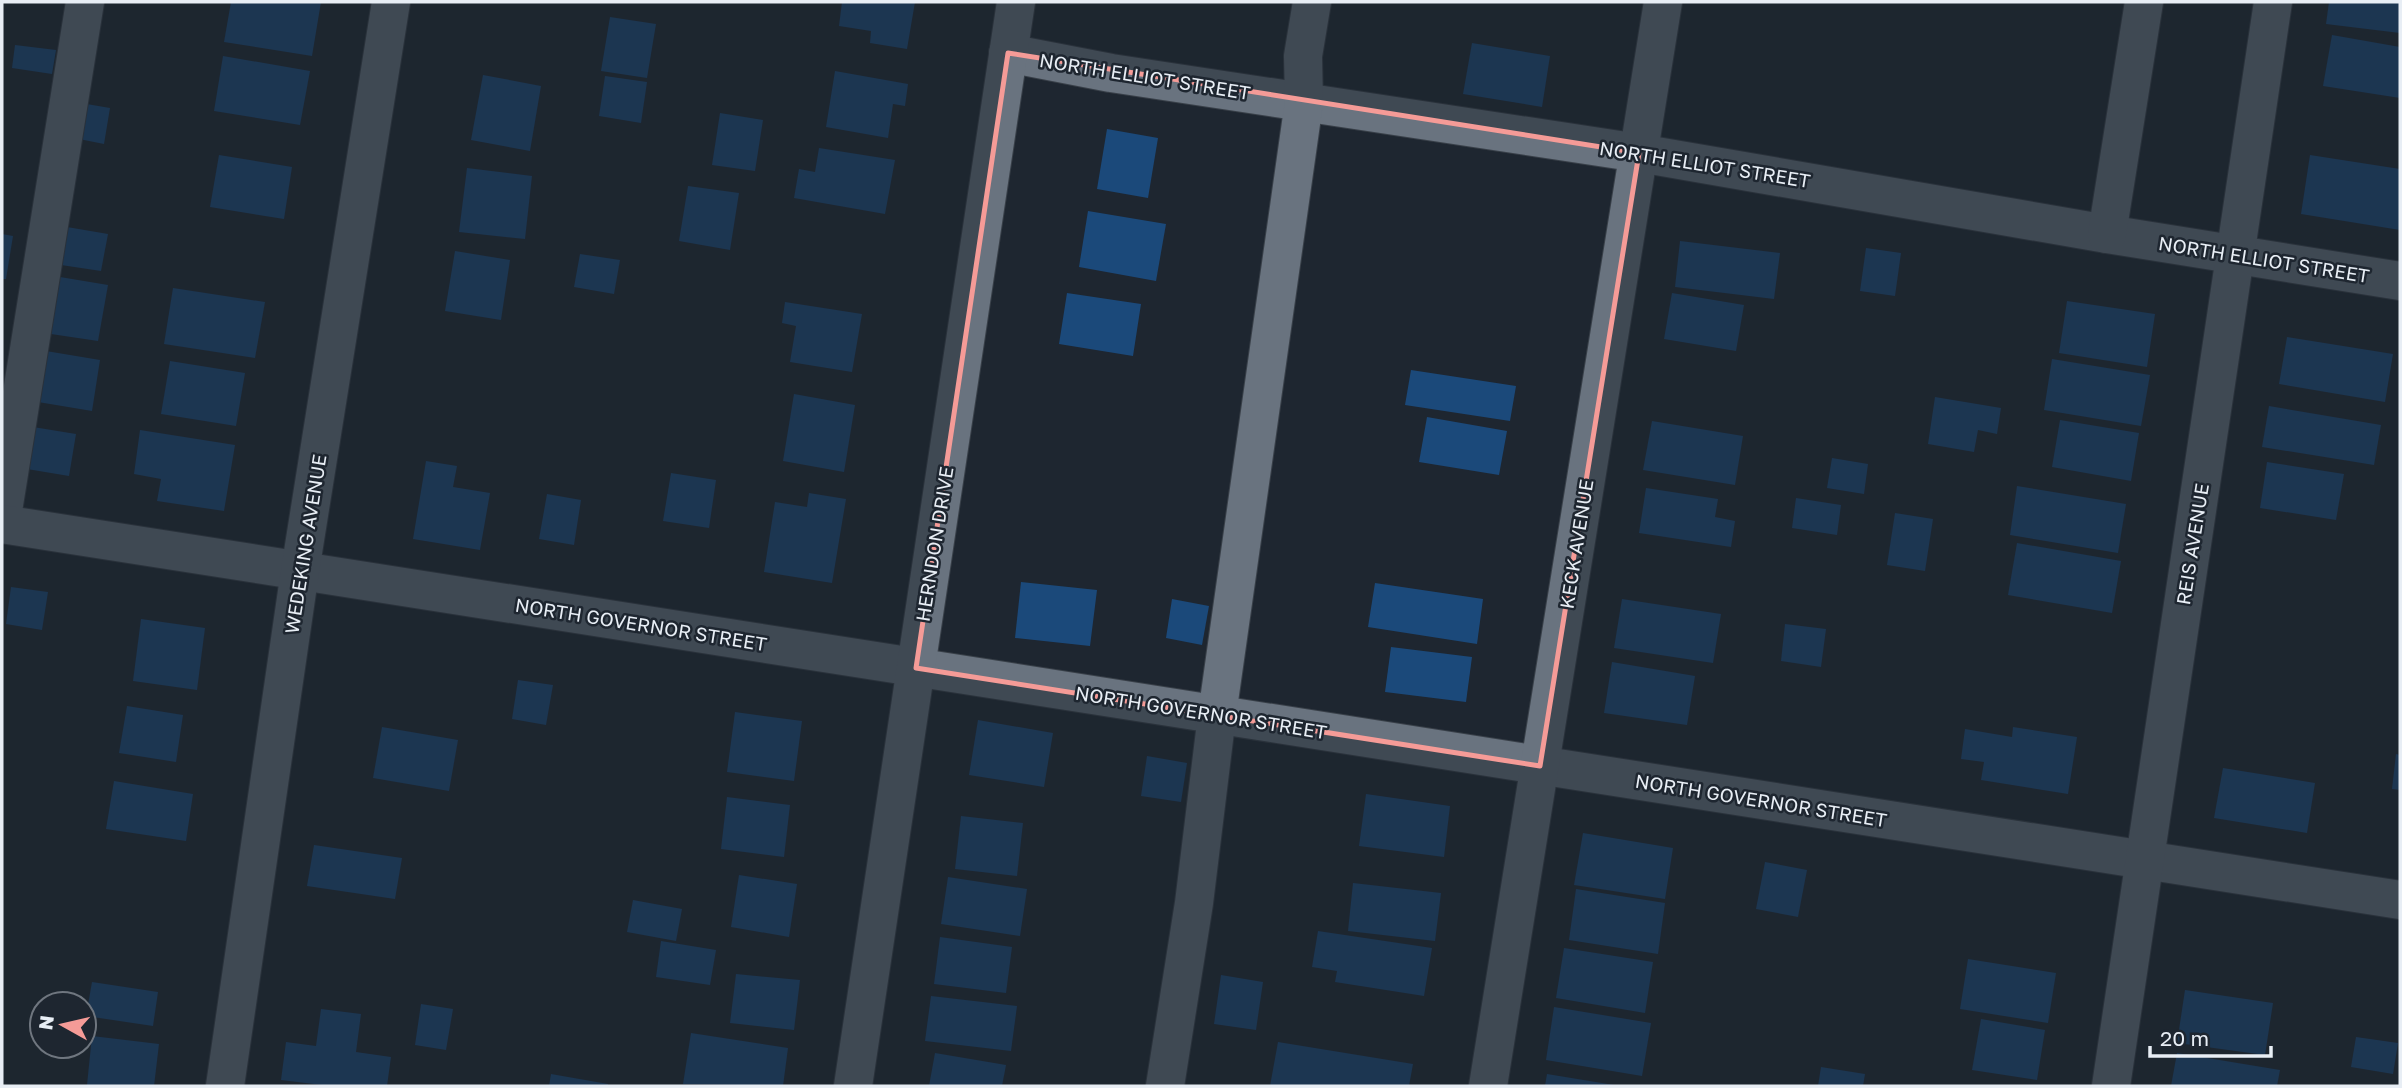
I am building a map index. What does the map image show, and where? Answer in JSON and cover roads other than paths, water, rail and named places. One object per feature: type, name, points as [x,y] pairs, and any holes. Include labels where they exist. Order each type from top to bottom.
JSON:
[{"type":"street","points":[[2,517],[85,2]]},
{"type":"street","name":"WEDEKING AVENUE","points":[[225,1086],[300,571],[391,2]]},
{"type":"street","name":"HERNDON DRIVE","points":[[853,1086],[1016,2]]},
{"type":"street","points":[[1165,1086],[1194,903],[1217,715],[1304,102],[1303,56],[1312,2]]},
{"type":"street","name":"KECK AVENUE","points":[[1488,1086],[1663,2]]},
{"type":"street","points":[[2107,234],[2144,2]]},
{"type":"street","name":"REIS AVENUE","points":[[2111,1086],[2273,2]]},
{"type":"street","name":"NORTH ELLIOT STREET","points":[[1008,53],[1111,72],[1639,153],[2107,234],[2400,281]]},
{"type":"street","name":"NORTH GOVERNOR STREET","points":[[2,524],[2400,900]]}]
